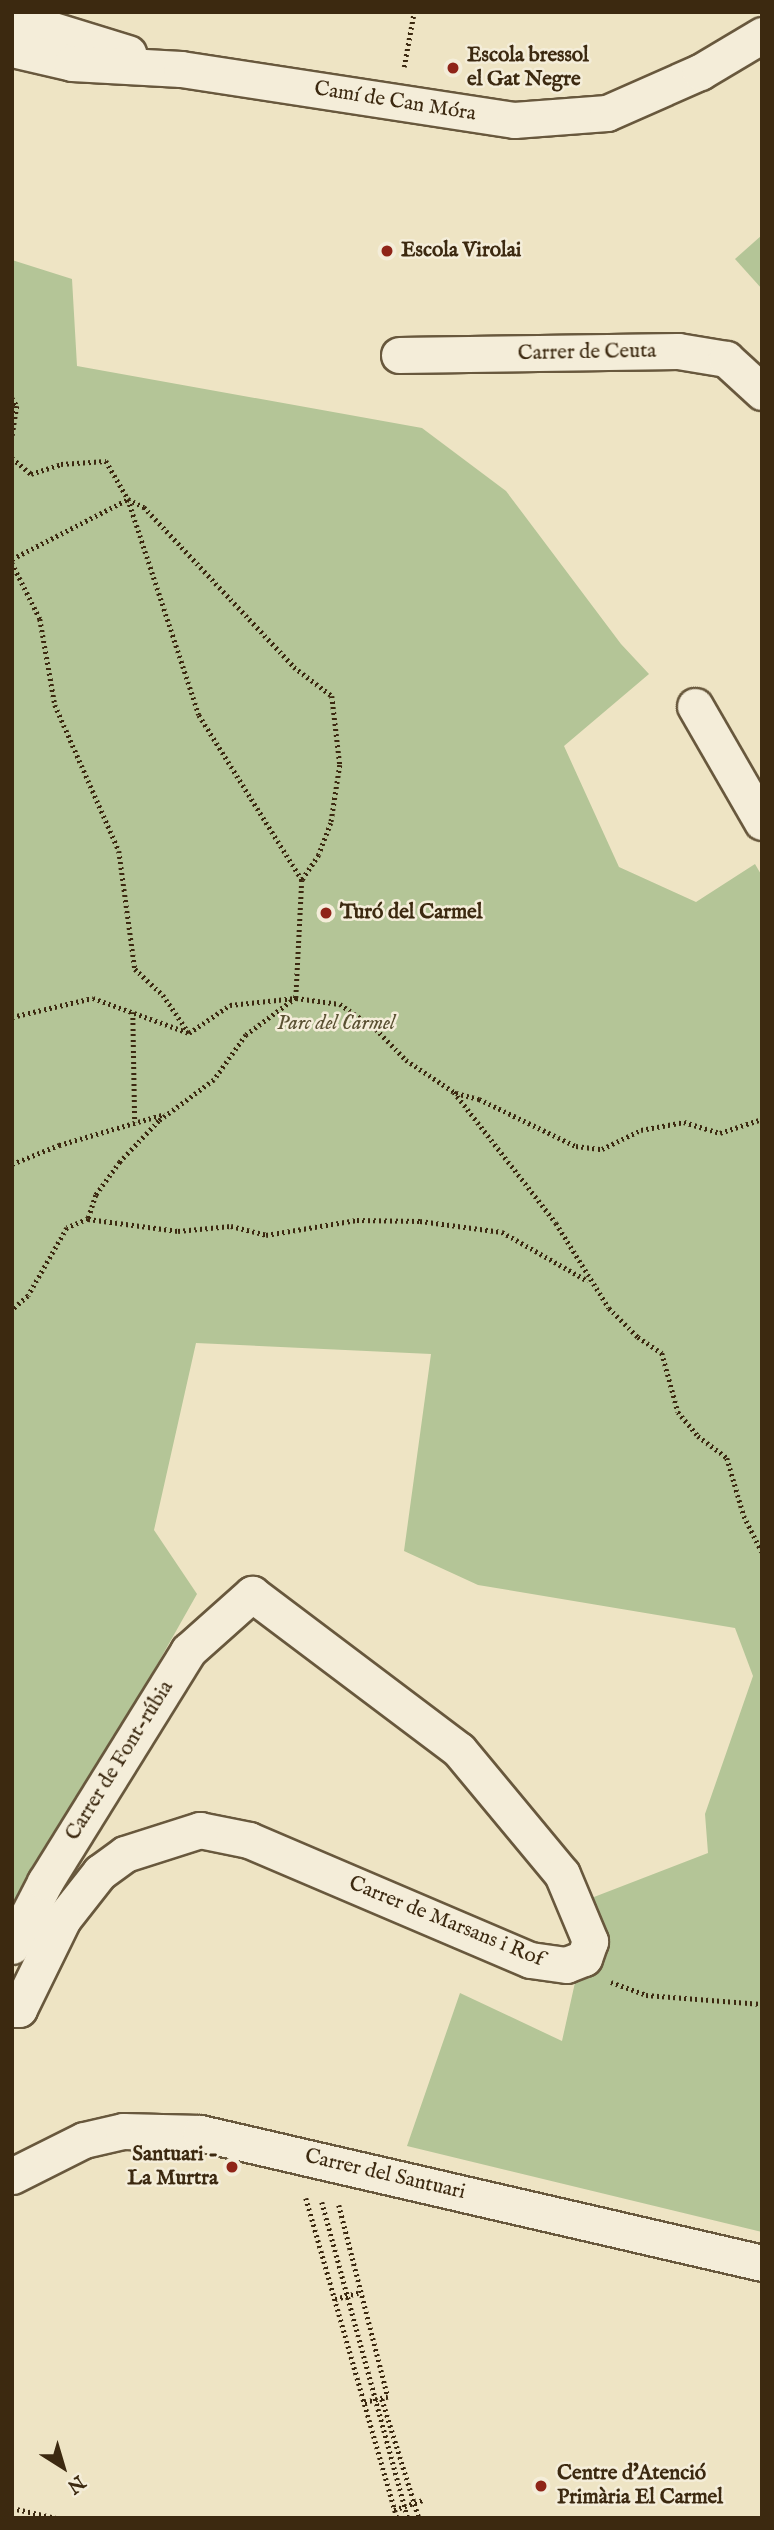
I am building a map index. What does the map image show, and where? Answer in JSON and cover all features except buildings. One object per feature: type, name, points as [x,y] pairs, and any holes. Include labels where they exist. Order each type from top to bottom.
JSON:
[{"type":"street","name":"Camí de Can Móra","points":[[20,35],[72,63],[181,69],[514,120],[607,113],[700,72],[762,35]]},
{"type":"street","name":"Carrer de Ceuta","points":[[399,355],[678,351],[726,359],[762,392]]},
{"type":"street","points":[[695,706],[762,822]]},
{"type":"street","name":"Carrer de Font-rúbia","points":[[12,1946],[45,1882],[188,1651],[252,1594],[459,1750],[562,1874],[585,1920],[590,1941],[584,1958]]},
{"type":"street","name":"Carrer de Marsans i Rof","points":[[15,2015],[63,1919],[100,1872],[125,1854],[200,1830],[249,1840],[530,1961],[566,1965],[584,1958]]},
{"type":"street","name":"Carrer del Santuari","points":[[12,2176],[85,2140],[123,2131],[159,2128],[200,2133],[762,2263]]},
{"type":"path","points":[[398,102],[414,12]]},
{"type":"path","points":[[12,397],[17,406],[12,438]]},
{"type":"path","points":[[12,458],[31,474],[61,464],[106,461],[128,499],[199,715],[302,880]]},
{"type":"path","points":[[128,499],[12,561],[40,619],[55,705],[119,851],[135,969],[163,995],[189,1032]]},
{"type":"path","points":[[128,499],[144,507],[294,667],[332,696],[340,765],[331,823],[319,855],[302,880],[296,998]]},
{"type":"path","points":[[12,1017],[93,998],[189,1032]]},
{"type":"path","points":[[189,1032],[230,1005],[296,998],[340,1004],[376,1029],[406,1060],[456,1093],[556,1223],[591,1283],[638,1337],[662,1353],[678,1412],[698,1436],[727,1458],[744,1516],[762,1552]]},
{"type":"path","points":[[88,1219],[96,1195],[121,1162],[169,1113],[214,1080],[246,1035],[296,998]]},
{"type":"path","points":[[134,1013],[135,1122]]},
{"type":"path","points":[[456,1093],[480,1099],[576,1146],[602,1149],[641,1130],[684,1122],[720,1133],[762,1119]]},
{"type":"path","points":[[12,1164],[169,1113]]},
{"type":"path","points":[[12,1310],[28,1296],[67,1228],[88,1219],[178,1230],[230,1226],[266,1235],[357,1220],[420,1221],[502,1232],[591,1283]]},
{"type":"path","points":[[584,1958],[612,1983],[646,1995],[762,2004]]},
{"type":"path","points":[[306,2199],[397,2518]]},
{"type":"path","points":[[322,2202],[408,2518]]},
{"type":"path","points":[[339,2204],[358,2292],[388,2397],[363,2403]]},
{"type":"path","points":[[335,2300],[358,2292]]},
{"type":"path","points":[[382,2399],[419,2518]]},
{"type":"path","points":[[394,2510],[423,2500]]},
{"type":"path","points":[[12,2508],[56,2518]]},
{"type":"green space","points":[[762,235],[762,289],[735,259]]},
{"type":"green space","name":"Parc del Carmel","points":[[12,260],[72,279],[77,366],[422,428],[506,491],[621,644],[649,674],[564,746],[619,867],[696,902],[755,864],[762,876],[762,2232],[407,2146],[460,1993],[562,2041],[594,1897],[708,1853],[705,1814],[753,1676],[735,1628],[478,1585],[404,1551],[431,1354],[196,1343],[154,1530],[197,1594],[12,1921]]},
{"type":"place","name":"Escola bressol el Gat Negre","points":[[453,68]]},
{"type":"place","name":"Escola Virolai","points":[[387,251]]},
{"type":"place","name":"Turó del Carmel","points":[[326,913]]},
{"type":"place","name":"Santuari - La Murtra","points":[[232,2167]]},
{"type":"place","name":"Centre d'Atenció Primària El Carmel","points":[[541,2486]]}]
